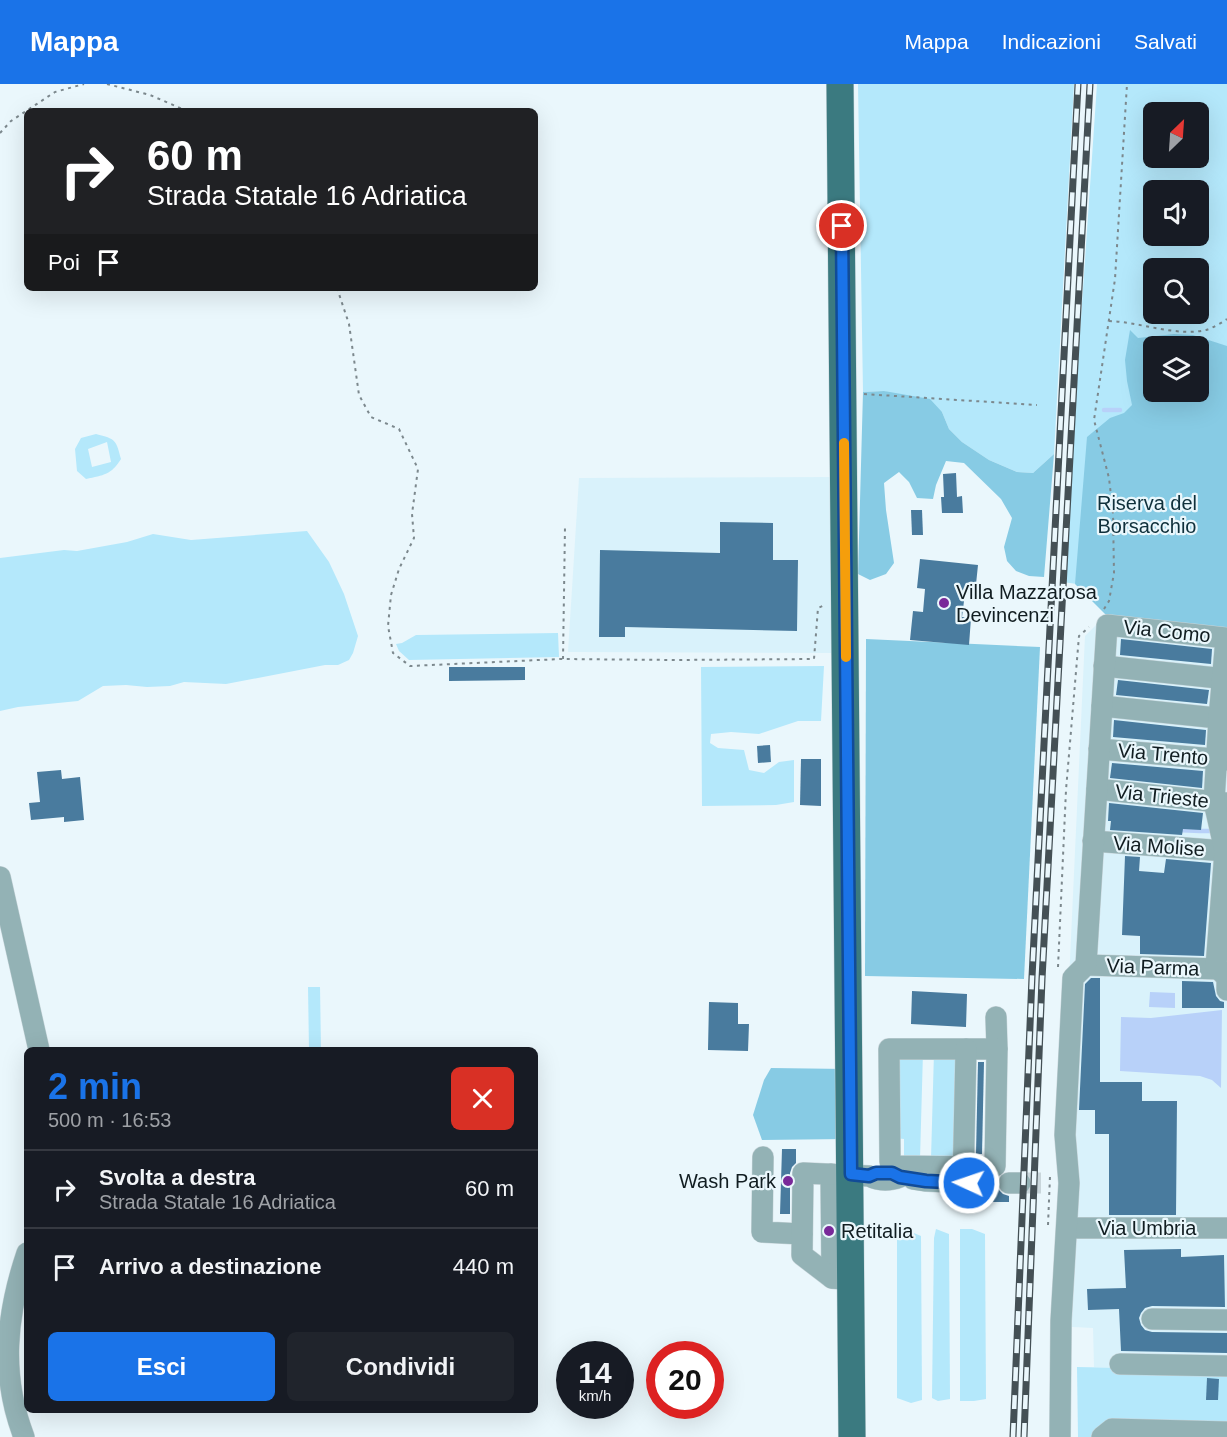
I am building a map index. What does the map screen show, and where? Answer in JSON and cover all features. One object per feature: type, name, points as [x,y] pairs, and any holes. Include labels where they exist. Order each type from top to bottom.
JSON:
[{"type":"main road","points":[[840,84],[850,1175],[842,1279],[852,1437]]},
{"type":"street","name":"Via Como","points":[[1101,620],[1226,638]]},
{"type":"street","points":[[1060,1437],[1061,1340],[1067,1228],[1060,1183],[1065,1135],[1072,978],[1086,965],[1104,666],[1101,620]]},
{"type":"street","points":[[1226,638],[1221,803],[1225,851],[1216,966],[1224,975],[1227,990]]},
{"type":"street","points":[[1104,666],[1225,679]]},
{"type":"street","points":[[1102,706],[1223,718]]},
{"type":"street","name":"Via Trento","points":[[1099,749],[1222,760]]},
{"type":"street","name":"Via Trieste","points":[[1097,789],[1221,803]]},
{"type":"street","name":"Via Molise","points":[[1093,841],[1225,851]]},
{"type":"street","points":[[0,876],[38,1047]]},
{"type":"street","name":"Via Parma","points":[[1086,965],[1224,975]]},
{"type":"street","points":[[842,1279],[802,1255],[803,1173],[850,1175],[892,1173],[900,1177],[926,1181],[965,1178],[995,1166],[996,1017]]},
{"type":"street","points":[[965,1178],[891,1166],[889,1049],[997,1049]]},
{"type":"street","points":[[965,1178],[966,1049]]},
{"type":"street","points":[[764,1157],[762,1232],[802,1234]]},
{"type":"street","name":"Via Umbria","points":[[1067,1228],[1227,1228]]},
{"type":"street","points":[[24,1263],[16,1288],[8,1330],[6,1381],[14,1414],[24,1437]]},
{"type":"street","points":[[1152,1319],[1227,1320]]},
{"type":"street","points":[[1120,1364],[1227,1366]]},
{"type":"street","points":[[1102,1437],[1112,1429],[1227,1432]]},
{"type":"path","points":[[31,108],[55,92],[84,84]]},
{"type":"path","points":[[108,84],[150,95],[180,108]]},
{"type":"path","points":[[1079,636],[1101,620],[1109,601],[1114,573],[1113,513],[1109,478],[1094,420],[1115,279],[1126,84]]},
{"type":"path","points":[[0,133],[11,121],[24,112]]},
{"type":"path","points":[[338,291],[349,324],[359,395],[371,417],[399,429],[418,469],[412,514],[414,538],[399,569],[391,595],[388,626],[393,653],[410,666],[563,659],[814,659],[818,608],[845,597]]},
{"type":"path","points":[[1109,321],[1191,331],[1206,330],[1227,319]]},
{"type":"path","points":[[843,393],[1037,405]]},
{"type":"path","points":[[563,659],[565,526]]},
{"type":"shaded area","points":[[836,477],[837,653],[568,652],[579,478]]},
{"type":"shaded area","points":[[1106,615],[1227,628],[1227,1370],[1094,1367],[1093,1328],[1053,1326],[1085,636]]},
{"type":"shaded area","points":[[1150,992],[1175,993],[1175,1008],[1149,1007]]},
{"type":"shaded area","points":[[1222,1010],[1221,1088],[1212,1080],[1200,1076],[1120,1071],[1121,1017],[1151,1018]]},
{"type":"green space","points":[[858,84],[1074,84],[1054,454],[1033,473],[1017,472],[989,460],[962,442],[949,429],[942,412],[884,391],[863,392]]},
{"type":"green space","name":"Riserva del Borsacchio","points":[[1097,84],[1227,84],[1227,606],[1063,582]]},
{"type":"green space","points":[[1130,330],[1138,338],[1143,337],[1143,402],[1209,402],[1209,340],[1227,346],[1227,628],[1106,615],[1075,584],[1087,437],[1110,418],[1124,413],[1132,405],[1125,360]]},
{"type":"green space","points":[[1174,334],[1196,336],[1156,336]]},
{"type":"green space","points":[[884,391],[930,399],[942,412],[949,429],[962,442],[989,460],[1017,472],[1033,473],[1054,454],[1044,577],[1029,576],[1016,571],[1007,561],[1004,547],[1012,518],[1001,499],[964,463],[946,461],[933,499],[917,498],[909,482],[899,472],[884,483],[894,563],[886,574],[870,580],[858,574],[863,392]]},
{"type":"green space","points":[[96,434],[108,437],[116,444],[121,459],[106,474],[86,479],[77,471],[75,449],[81,438]],"holes":[[[107,442],[111,462],[92,467],[88,449]]]},
{"type":"green space","points":[[307,531],[329,562],[344,594],[358,636],[349,660],[338,665],[325,665],[226,684],[184,682],[170,686],[103,686],[78,701],[0,711],[0,558],[64,550],[77,551],[127,542],[153,534],[191,540]]},
{"type":"green space","points":[[558,633],[559,657],[409,660],[399,651],[396,644],[416,635]]},
{"type":"green space","points":[[866,639],[1040,647],[1024,979],[865,976]]},
{"type":"green space","points":[[824,666],[821,721],[798,721],[759,734],[731,732],[711,734],[710,743],[718,748],[744,750],[749,770],[764,773],[779,762],[794,760],[794,802],[776,805],[702,806],[701,667]]},
{"type":"green space","points":[[308,987],[320,987],[321,1047],[309,1047]]},
{"type":"green space","points":[[898,1052],[923,1052],[920,1159],[904,1159],[904,1139],[895,1138]]},
{"type":"green space","points":[[934,1052],[959,1053],[956,1159],[931,1159]]},
{"type":"green space","points":[[771,1068],[847,1069],[846,1139],[762,1140],[753,1115],[764,1080]]},
{"type":"green space","points":[[936,1229],[949,1234],[950,1399],[938,1401],[932,1398]]},
{"type":"green space","points":[[960,1229],[972,1229],[985,1234],[986,1399],[974,1401],[960,1401]]},
{"type":"green space","points":[[909,1231],[921,1236],[922,1400],[911,1403],[897,1398],[897,1235]]},
{"type":"green space","points":[[1077,1367],[1227,1370],[1227,1437],[1078,1437]]},
{"type":"building","points":[[956,473],[957,497],[962,496],[963,513],[942,513],[943,474]]},
{"type":"building","points":[[911,510],[922,510],[923,535],[912,535]]},
{"type":"building","points":[[720,522],[773,523],[773,560],[798,560],[797,631],[625,627],[625,637],[599,637],[600,550],[720,553]]},
{"type":"building","name":"Villa Mazzarosa Devincenzi","points":[[920,559],[978,565],[975,594],[965,593],[962,617],[971,618],[969,645],[910,640],[913,611],[923,612],[925,589],[917,588]]},
{"type":"building","points":[[1121,639],[1212,649],[1211,664],[1120,655]]},
{"type":"building","points":[[449,667],[525,667],[525,680],[449,681]]},
{"type":"building","points":[[1118,680],[1209,690],[1207,704],[1116,695]]},
{"type":"building","points":[[1114,720],[1206,730],[1205,745],[1113,737]]},
{"type":"building","points":[[770,745],[771,762],[758,763],[757,746]]},
{"type":"building","points":[[801,759],[821,759],[821,806],[800,805]]},
{"type":"building","points":[[1112,763],[1203,771],[1202,788],[1110,778]]},
{"type":"building","points":[[61,770],[62,779],[80,777],[84,820],[64,822],[64,817],[31,820],[29,803],[40,802],[37,772]]},
{"type":"building","points":[[1109,803],[1203,813],[1201,830],[1183,829],[1182,835],[1110,830]]},
{"type":"building","points":[[1125,856],[1140,857],[1139,871],[1164,873],[1166,859],[1211,863],[1204,956],[1140,954],[1140,936],[1122,935]]},
{"type":"building","points":[[1091,978],[1100,978],[1100,1082],[1142,1082],[1142,1101],[1177,1101],[1176,1215],[1109,1215],[1109,1134],[1095,1134],[1095,1110],[1079,1110],[1085,984]]},
{"type":"building","points":[[1182,981],[1213,982],[1216,996],[1224,1002],[1224,1008],[1182,1008]]},
{"type":"building","points":[[912,991],[967,994],[966,1027],[911,1024]]},
{"type":"building","points":[[709,1002],[738,1003],[738,1024],[749,1024],[748,1051],[708,1050]]},
{"type":"building","points":[[978,1062],[984,1062],[982,1154],[976,1154]]},
{"type":"building","name":"Wash Park","points":[[782,1149],[796,1149],[796,1163],[790,1173],[790,1214],[780,1214]]},
{"type":"building","points":[[980,1189],[998,1189],[1009,1196],[1009,1202],[971,1202],[971,1195]]},
{"type":"building","points":[[1181,1249],[1181,1257],[1224,1255],[1225,1307],[1152,1306],[1145,1308],[1141,1313],[1139,1318],[1141,1325],[1145,1330],[1152,1332],[1227,1333],[1227,1353],[1121,1351],[1119,1309],[1088,1310],[1087,1289],[1126,1288],[1124,1250]]},
{"type":"building","points":[[1207,1378],[1219,1379],[1218,1400],[1206,1400]]},
{"type":"waterway","points":[[1104,410],[1120,410]]},
{"type":"waterway","points":[[1177,830],[1211,831]]},
{"type":"tunnel","points":[[1020,1183],[1051,1183]]},
{"type":"railway","points":[[1013,1437],[1032,977],[1078,84]]},
{"type":"railway","points":[[1024,1437],[1042,979],[1090,84]]},
{"type":"slow traffic","points":[[844,443],[846,657]]},
{"type":"place","name":"Villa Mazzarosa Devincenzi","points":[[944,603]]},
{"type":"place","name":"Wash Park","points":[[788,1181]]},
{"type":"place","name":"Retitalia","points":[[829,1231]]},
{"type":"route","points":[[842,226],[851,1174],[869,1176],[876,1173],[892,1173],[900,1177],[926,1181],[969,1183]]}]
